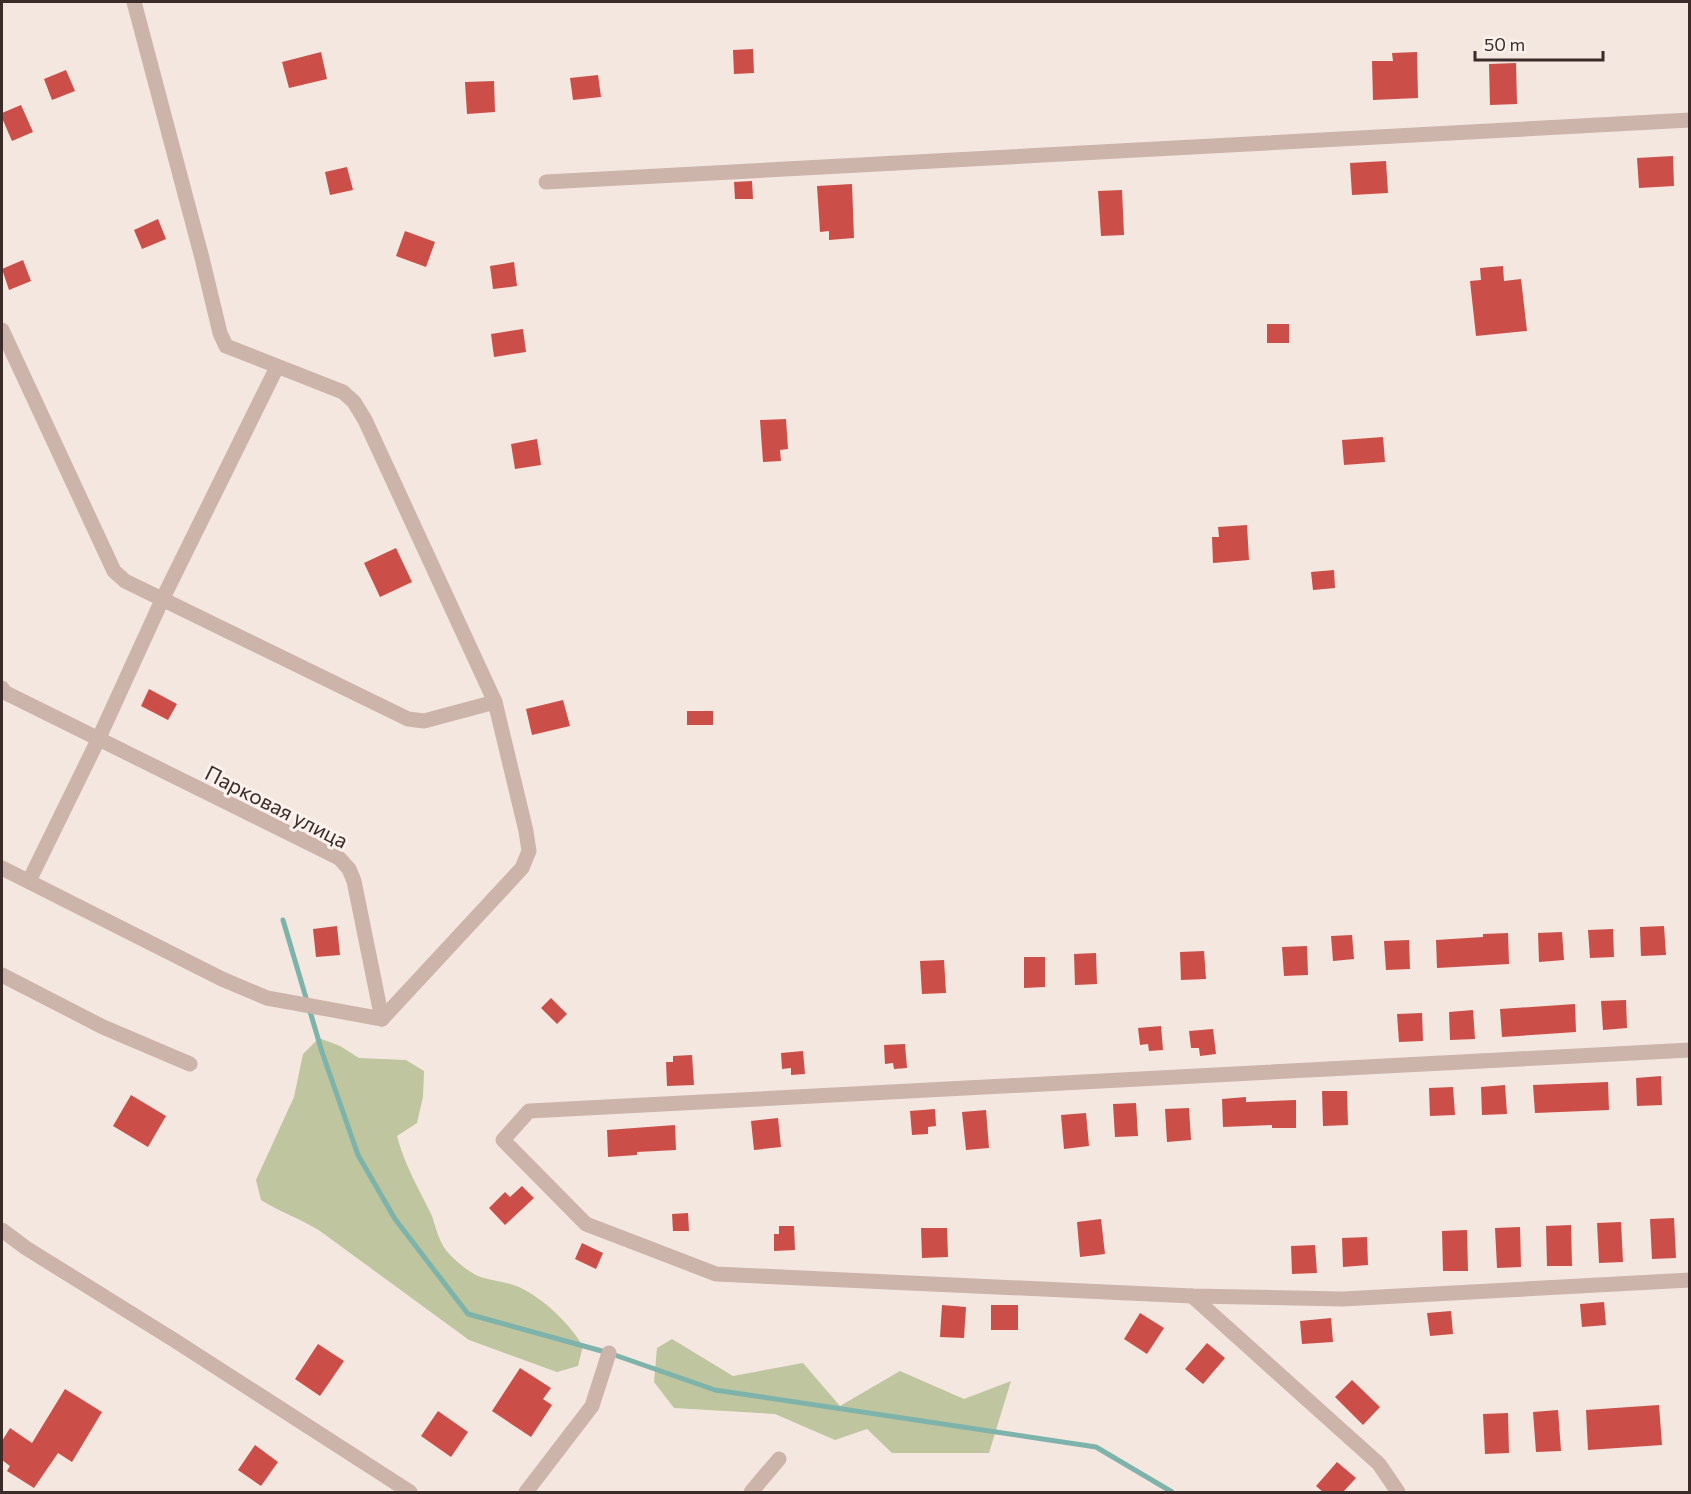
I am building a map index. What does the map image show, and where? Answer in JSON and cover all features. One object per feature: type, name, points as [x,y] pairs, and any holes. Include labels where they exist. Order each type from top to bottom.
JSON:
[{"type":"street","points":[[2,868],[222,979],[267,998],[382,1019],[522,868],[529,851],[495,702],[370,431],[354,402],[343,392],[226,346],[220,333],[134,2]]},
{"type":"street","points":[[546,182],[1689,120]]},
{"type":"street","points":[[2,330],[114,571],[125,581],[408,719],[424,721],[495,702]]},
{"type":"street","points":[[29,880],[98,740],[162,600],[277,367]]},
{"type":"street","name":"Парковая улица","points":[[2,688],[4,692],[98,740],[339,858],[349,868],[354,881],[382,1019]]},
{"type":"street","points":[[2,975],[103,1026],[190,1064]]},
{"type":"street","points":[[1689,1050],[529,1111],[503,1140],[586,1224],[716,1274],[1192,1296],[1343,1299],[1689,1280]]},
{"type":"street","points":[[2,1230],[26,1248],[410,1492]]},
{"type":"street","points":[[1192,1296],[1379,1464],[1398,1492]]},
{"type":"street","points":[[526,1492],[591,1406],[609,1353]]},
{"type":"street","points":[[751,1492],[779,1459]]},
{"type":"green space","points":[[319,1038],[340,1046],[359,1058],[406,1060],[424,1071],[423,1097],[417,1123],[397,1136],[441,1242],[451,1256],[474,1274],[519,1287],[555,1312],[583,1346],[578,1366],[557,1372],[469,1340],[320,1231],[261,1200],[256,1180],[294,1097],[303,1054]]},
{"type":"green space","points":[[672,1339],[733,1376],[803,1363],[840,1406],[900,1371],[964,1399],[1011,1381],[989,1453],[892,1453],[867,1429],[835,1440],[775,1414],[674,1408],[654,1382],[657,1348]]},
{"type":"building","points":[[753,49],[754,73],[734,74],[733,50]]},
{"type":"building","points":[[321,52],[327,79],[289,88],[282,62]]},
{"type":"building","points":[[1417,52],[1418,98],[1373,100],[1372,61],[1393,61],[1392,53]]},
{"type":"building","points":[[1516,63],[1517,104],[1490,105],[1489,64]]},
{"type":"building","points":[[66,70],[75,91],[52,100],[44,79]]},
{"type":"building","points":[[598,75],[601,97],[573,100],[570,78]]},
{"type":"building","points":[[494,81],[495,112],[467,114],[465,82]]},
{"type":"building","points":[[21,105],[33,132],[12,141],[2,113]]},
{"type":"building","points":[[1673,156],[1674,186],[1639,188],[1637,158]]},
{"type":"building","points":[[1386,161],[1388,193],[1352,195],[1350,163]]},
{"type":"building","points":[[347,167],[353,190],[330,195],[325,172]]},
{"type":"building","points":[[752,181],[753,199],[735,199],[734,182]]},
{"type":"building","points":[[852,184],[854,238],[829,240],[829,231],[820,232],[817,186]]},
{"type":"building","points":[[1122,190],[1124,235],[1101,236],[1098,191]]},
{"type":"building","points":[[158,219],[166,239],[142,249],[134,230]]},
{"type":"building","points":[[405,231],[435,242],[426,267],[396,256]]},
{"type":"building","points":[[23,260],[31,281],[9,290],[2,269]]},
{"type":"building","points":[[514,262],[517,286],[493,289],[490,266]]},
{"type":"building","points":[[1503,266],[1504,281],[1521,279],[1527,331],[1476,336],[1470,281],[1481,280],[1480,268]]},
{"type":"building","points":[[1267,324],[1289,324],[1289,343],[1267,343]]},
{"type":"building","points":[[523,329],[526,352],[494,357],[491,334]]},
{"type":"building","points":[[786,419],[788,449],[780,450],[781,461],[763,462],[760,420]]},
{"type":"building","points":[[1383,437],[1385,462],[1344,465],[1342,440]]},
{"type":"building","points":[[537,439],[541,465],[515,469],[511,444]]},
{"type":"building","points":[[1247,525],[1249,560],[1213,563],[1212,537],[1219,537],[1218,527]]},
{"type":"building","points":[[396,548],[412,582],[380,597],[364,563]]},
{"type":"building","points":[[1334,570],[1335,588],[1313,590],[1311,572]]},
{"type":"building","points":[[149,689],[177,704],[168,720],[141,706]]},
{"type":"building","points":[[563,700],[570,726],[532,735],[526,709]]},
{"type":"building","points":[[687,711],[713,711],[713,725],[687,725]]},
{"type":"building","points":[[337,926],[340,955],[316,957],[313,929]]},
{"type":"building","points":[[1664,926],[1666,955],[1641,956],[1640,927]]},
{"type":"building","points":[[1613,929],[1614,957],[1590,958],[1588,930]]},
{"type":"building","points":[[1562,932],[1564,960],[1539,962],[1538,933]]},
{"type":"building","points":[[1508,933],[1509,964],[1437,968],[1436,940]]},
{"type":"building","points":[[1352,935],[1354,959],[1333,961],[1331,936]]},
{"type":"building","points":[[1409,940],[1410,969],[1386,970],[1384,941]]},
{"type":"building","points":[[1307,946],[1308,975],[1284,976],[1282,947]]},
{"type":"building","points":[[1204,951],[1206,979],[1181,980],[1180,952]]},
{"type":"building","points":[[1096,953],[1097,984],[1075,985],[1074,954]]},
{"type":"building","points":[[1024,957],[1045,957],[1045,987],[1024,988]]},
{"type":"building","points":[[944,960],[946,993],[922,994],[920,961]]},
{"type":"building","points":[[551,998],[567,1014],[557,1024],[541,1008]]},
{"type":"building","points":[[1626,1000],[1627,1028],[1603,1030],[1601,1001]]},
{"type":"building","points":[[1575,1004],[1576,1032],[1502,1037],[1500,1009]]},
{"type":"building","points":[[1473,1010],[1475,1039],[1450,1040],[1449,1012]]},
{"type":"building","points":[[1422,1013],[1423,1041],[1399,1042],[1397,1014]]},
{"type":"building","points":[[1161,1026],[1163,1050],[1149,1051],[1148,1044],[1140,1045],[1138,1028]]},
{"type":"building","points":[[1213,1029],[1216,1054],[1200,1056],[1199,1048],[1191,1048],[1189,1031]]},
{"type":"building","points":[[905,1044],[907,1068],[894,1069],[893,1063],[885,1064],[884,1045]]},
{"type":"building","points":[[803,1051],[805,1074],[791,1075],[791,1068],[782,1069],[781,1053]]},
{"type":"building","points":[[692,1055],[694,1085],[667,1086],[666,1062],[673,1062],[673,1056]]},
{"type":"building","points":[[1661,1076],[1662,1105],[1637,1106],[1636,1078]]},
{"type":"building","points":[[1608,1082],[1609,1110],[1535,1113],[1533,1085]]},
{"type":"building","points":[[1505,1085],[1507,1114],[1482,1115],[1481,1087]]},
{"type":"building","points":[[1453,1087],[1455,1115],[1430,1116],[1429,1088]]},
{"type":"building","points":[[1322,1091],[1347,1091],[1348,1125],[1323,1126]]},
{"type":"building","points":[[131,1095],[166,1116],[148,1147],[113,1126]]},
{"type":"building","points":[[1246,1097],[1246,1102],[1296,1100],[1296,1128],[1272,1128],[1272,1125],[1223,1127],[1222,1099]]},
{"type":"building","points":[[1136,1103],[1138,1136],[1115,1137],[1113,1104]]},
{"type":"building","points":[[1189,1108],[1191,1140],[1167,1142],[1165,1109]]},
{"type":"building","points":[[935,1109],[936,1126],[928,1127],[928,1134],[912,1135],[910,1111]]},
{"type":"building","points":[[986,1110],[989,1148],[966,1150],[962,1112]]},
{"type":"building","points":[[1086,1113],[1089,1146],[1064,1149],[1061,1115]]},
{"type":"building","points":[[778,1118],[781,1147],[754,1150],[751,1121]]},
{"type":"building","points":[[675,1125],[676,1150],[637,1152],[637,1155],[608,1157],[607,1130]]},
{"type":"building","points":[[522,1186],[534,1198],[505,1225],[489,1208],[505,1192],[510,1197]]},
{"type":"building","points":[[688,1213],[689,1231],[673,1231],[672,1214]]},
{"type":"building","points":[[1674,1218],[1676,1258],[1652,1259],[1650,1219]]},
{"type":"building","points":[[1101,1219],[1105,1254],[1080,1257],[1077,1222]]},
{"type":"building","points":[[1621,1222],[1623,1262],[1599,1263],[1597,1223]]},
{"type":"building","points":[[1571,1225],[1572,1266],[1547,1266],[1546,1226]]},
{"type":"building","points":[[779,1226],[794,1226],[795,1250],[774,1251],[774,1234],[779,1234]]},
{"type":"building","points":[[1520,1227],[1521,1267],[1497,1268],[1495,1228]]},
{"type":"building","points":[[921,1228],[947,1228],[948,1257],[922,1258]]},
{"type":"building","points":[[1467,1230],[1468,1271],[1443,1271],[1442,1231]]},
{"type":"building","points":[[1367,1237],[1368,1265],[1343,1267],[1342,1238]]},
{"type":"building","points":[[582,1243],[603,1253],[596,1269],[575,1259]]},
{"type":"building","points":[[1315,1245],[1317,1273],[1292,1274],[1291,1246]]},
{"type":"building","points":[[1604,1302],[1606,1325],[1582,1327],[1580,1304]]},
{"type":"building","points":[[942,1305],[966,1307],[964,1338],[940,1337]]},
{"type":"building","points":[[991,1305],[1018,1305],[1018,1330],[991,1330]]},
{"type":"building","points":[[1451,1311],[1453,1334],[1430,1336],[1427,1313]]},
{"type":"building","points":[[1140,1313],[1164,1328],[1147,1354],[1124,1339]]},
{"type":"building","points":[[1331,1318],[1333,1342],[1302,1344],[1300,1321]]},
{"type":"building","points":[[1207,1343],[1225,1358],[1203,1384],[1185,1369]]},
{"type":"building","points":[[318,1344],[344,1361],[320,1396],[295,1379]]},
{"type":"building","points":[[520,1368],[551,1388],[543,1399],[552,1405],[531,1437],[492,1411]]},
{"type":"building","points":[[1352,1380],[1380,1407],[1363,1425],[1335,1397]]},
{"type":"building","points":[[65,1389],[102,1412],[72,1462],[58,1453],[34,1488],[7,1471],[10,1466],[2,1460],[2,1441],[10,1428],[32,1443]]},
{"type":"building","points":[[1659,1405],[1662,1445],[1588,1450],[1586,1410]]},
{"type":"building","points":[[1558,1410],[1561,1451],[1536,1452],[1533,1412]]},
{"type":"building","points":[[438,1411],[468,1432],[451,1457],[421,1436]]},
{"type":"building","points":[[1508,1413],[1509,1453],[1485,1454],[1483,1414]]},
{"type":"building","points":[[255,1445],[278,1462],[261,1486],[238,1470]]},
{"type":"building","points":[[1337,1462],[1356,1478],[1343,1492],[1323,1492],[1316,1486]]},
{"type":"waterway","points":[[283,920],[322,1052],[358,1155],[395,1219],[468,1314],[609,1353],[715,1390],[1096,1447],[1172,1492]]}]
